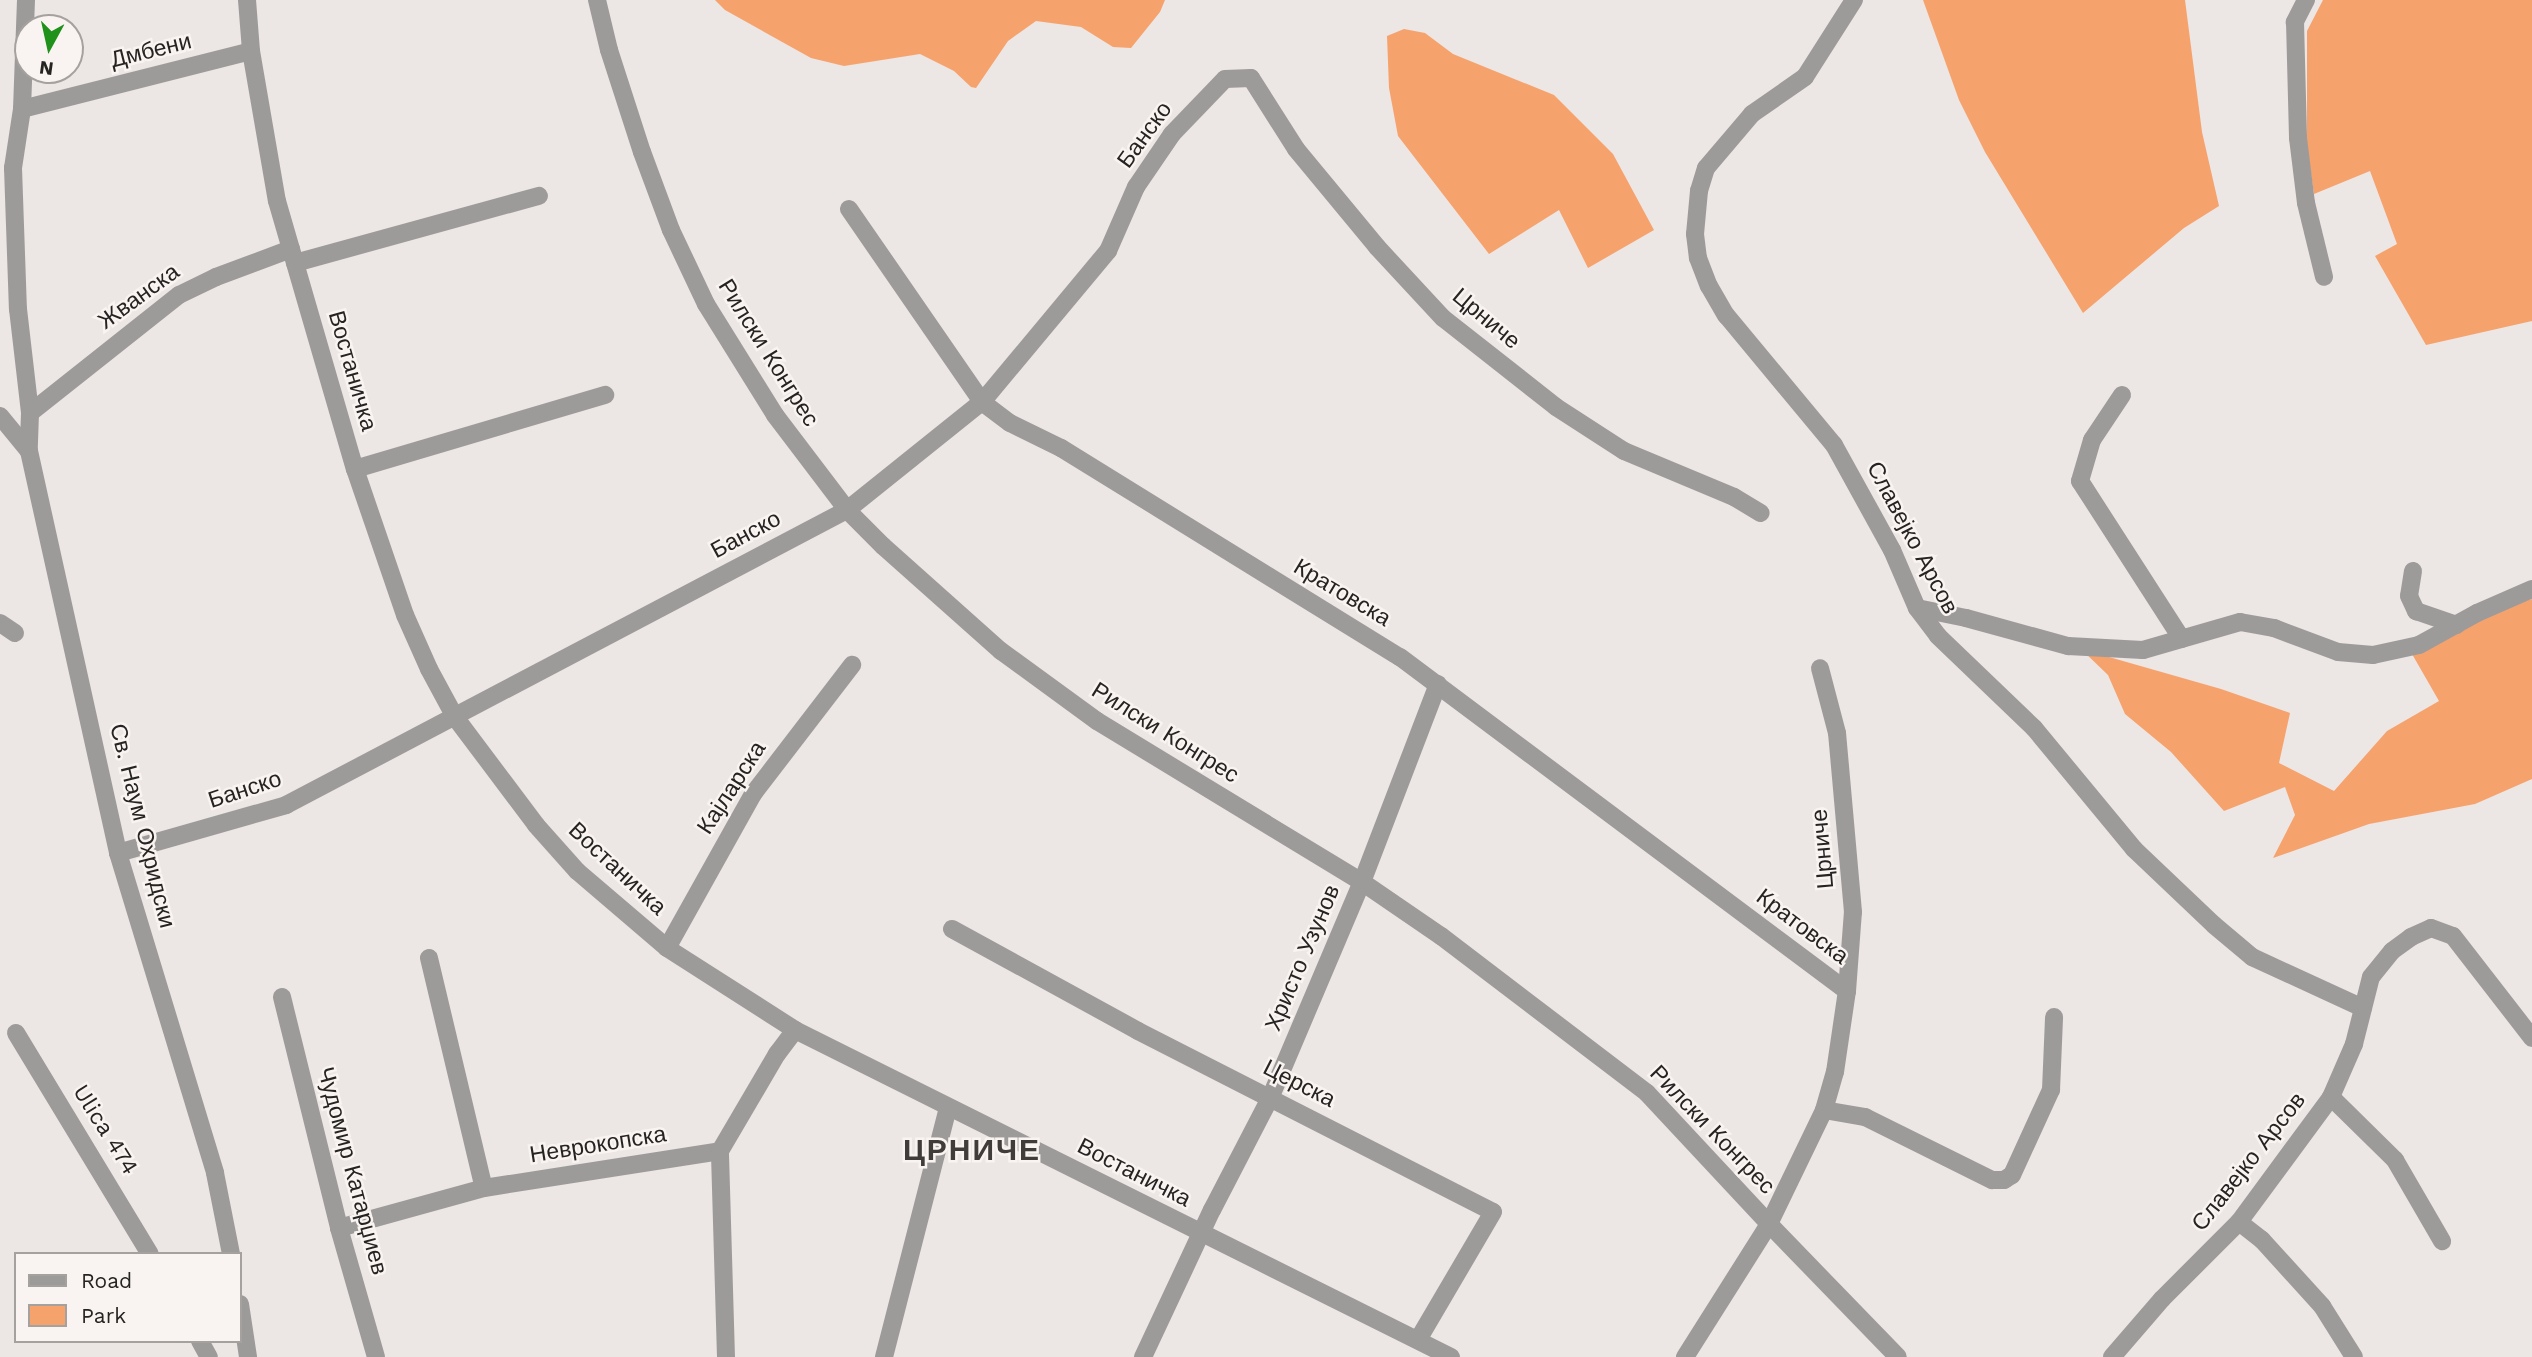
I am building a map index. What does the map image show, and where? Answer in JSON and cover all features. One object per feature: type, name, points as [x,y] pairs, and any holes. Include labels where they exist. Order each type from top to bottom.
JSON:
[{"type":"street","points":[[26,0],[22,109],[13,167],[14,240],[30,413],[29,451]]},
{"type":"street","name":"Востаничка","points":[[247,0],[251,51],[277,201],[355,469],[405,615],[455,718],[536,825],[578,871],[667,948],[795,1030],[1451,1357]]},
{"type":"street","name":"Рилски Конгрес","points":[[597,0],[609,50],[642,152],[671,230],[706,304],[775,415],[847,510],[883,547],[1001,651],[1086,714],[1362,882],[1441,936],[1647,1093],[1898,1357]]},
{"type":"street","name":"Славејко Арсов","points":[[1854,0],[1805,77],[1752,114],[1706,168],[1699,191],[1695,234],[1698,258],[1726,315],[1834,445],[1892,550],[1917,608],[1938,636],[2034,728],[2134,849],[2214,925],[2252,957],[2363,1008]]},
{"type":"street","points":[[2306,0],[2295,22],[2298,138],[2306,203],[2324,277]]},
{"type":"street","name":"Дмбени","points":[[22,109],[251,51]]},
{"type":"street","name":"Банско","points":[[118,853],[286,806],[847,510],[982,402],[1108,251],[1136,187],[1172,134],[1217,84],[1225,79],[1251,78]]},
{"type":"street","name":"Црниче","points":[[1251,78],[1296,149],[1377,247],[1443,318],[1556,407],[1624,451],[1734,497],[1761,513]]},
{"type":"street","name":"Жванска","points":[[30,413],[179,295],[216,277],[539,196]]},
{"type":"street","name":"Кратовска","points":[[849,209],[982,402],[1010,424],[1060,448],[1400,657],[1847,991]]},
{"type":"street","points":[[355,469],[605,395]]},
{"type":"street","points":[[2122,395],[2092,440],[2080,481],[2182,639]]},
{"type":"street","name":"Св. Наум Охридски","points":[[0,415],[29,451],[78,661],[118,853],[215,1173],[231,1252]]},
{"type":"street","points":[[2413,572],[2409,596],[2416,611],[2457,625]]},
{"type":"street","points":[[1917,608],[1966,618],[2068,646],[2143,650],[2240,622],[2274,628],[2338,652],[2373,655],[2419,645],[2477,613],[2532,589]]},
{"type":"street","name":"Кајларска","points":[[667,948],[752,794],[852,665]]},
{"type":"street","name":"Црниче","points":[[1685,1357],[1769,1224],[1824,1110],[1835,1072],[1847,991],[1853,912],[1837,733],[1820,668]]},
{"type":"street","name":"Христо Узунов","points":[[1143,1357],[1271,1096],[1362,882],[1438,684]]},
{"type":"street","name":"Славејко Арсов","points":[[2112,1357],[2162,1299],[2239,1222],[2331,1097],[2351,1054],[2371,977],[2392,951],[2411,937],[2431,928],[2453,936],[2532,1038]]},
{"type":"street","name":"Церска","points":[[952,929],[1138,1031],[1271,1096],[1493,1212],[1419,1340]]},
{"type":"street","points":[[429,958],[484,1188]]},
{"type":"street","name":"Чудомир Катарџиев","points":[[282,997],[339,1228],[376,1357]]},
{"type":"street","points":[[1824,1110],[1865,1117],[1992,1180],[2004,1180],[2012,1175],[2051,1090],[2054,1017]]},
{"type":"street","points":[[726,1357],[720,1151],[777,1054],[795,1030]]},
{"type":"street","name":"Ulica 474","points":[[16,1033],[149,1252]]},
{"type":"street","points":[[2331,1097],[2395,1160],[2442,1241]]},
{"type":"street","points":[[884,1357],[948,1107]]},
{"type":"street","name":"Неврокопска","points":[[339,1228],[484,1188],[720,1151]]},
{"type":"street","points":[[2239,1222],[2262,1240],[2322,1306],[2354,1357]]},
{"type":"street","points":[[242,1317],[248,1357]]},
{"type":"green space","points":[[715,0],[1165,0],[1160,12],[1131,48],[1113,47],[1081,27],[1036,21],[1008,41],[976,88],[971,87],[954,71],[920,54],[844,66],[811,58],[725,10]]},
{"type":"green space","points":[[1923,0],[2185,0],[2202,132],[2219,206],[2184,228],[2083,313],[1985,152],[1959,100]]},
{"type":"green space","points":[[2323,0],[2532,0],[2532,321],[2426,345],[2375,256],[2397,244],[2370,171],[2314,194],[2307,146],[2307,31]]},
{"type":"green space","points":[[1404,29],[1425,33],[1453,54],[1554,95],[1613,154],[1654,230],[1588,268],[1559,210],[1489,254],[1398,136],[1389,88],[1387,36]]},
{"type":"green space","points":[[2532,599],[2532,779],[2475,804],[2369,824],[2273,858],[2295,815],[2285,787],[2224,811],[2171,752],[2125,714],[2108,675],[2081,649],[2221,689],[2290,713],[2279,763],[2334,791],[2387,731],[2439,701],[2412,654],[2485,612]]},
{"type":"district","name":"ЦРНИЧЕ","points":[[972,1150]]}]
